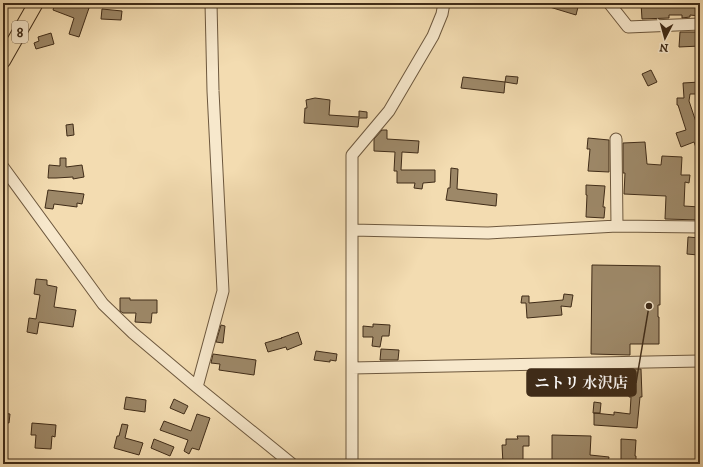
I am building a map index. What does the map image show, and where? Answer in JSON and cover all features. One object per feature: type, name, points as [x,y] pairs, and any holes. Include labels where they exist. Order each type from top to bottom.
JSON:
[{"type":"main road","name":"8","points":[[3,61],[36,3]]},
{"type":"street","points":[[197,387],[223,291],[213,91],[211,3]]},
{"type":"street","points":[[352,464],[352,155],[389,111],[434,36],[442,14],[444,3]]},
{"type":"street","points":[[609,3],[628,27],[700,24]]},
{"type":"street","points":[[616,139],[616,226]]},
{"type":"street","points":[[3,167],[103,304],[133,333],[292,464]]},
{"type":"street","points":[[352,230],[488,233],[616,226],[700,227]]},
{"type":"street","points":[[352,368],[700,361]]},
{"type":"building","points":[[55,3],[73,3],[89,8],[79,37],[69,34],[74,18],[53,10]]},
{"type":"building","points":[[543,3],[579,3],[576,15],[543,5]]},
{"type":"building","points":[[641,3],[700,3],[700,16],[690,15],[690,17],[682,18],[682,15],[669,15],[669,18],[642,19]]},
{"type":"building","points":[[102,9],[122,11],[121,20],[101,19]]},
{"type":"building","points":[[680,32],[700,32],[700,46],[679,47]]},
{"type":"building","points":[[51,33],[54,44],[36,49],[34,43],[39,41],[38,37]]},
{"type":"building","points":[[651,70],[657,82],[648,86],[642,74]]},
{"type":"building","points":[[506,76],[518,77],[517,84],[505,82]]},
{"type":"building","points":[[463,77],[505,82],[504,93],[461,88]]},
{"type":"building","points":[[700,82],[700,94],[690,94],[689,101],[696,122],[700,122],[699,156],[694,142],[681,147],[676,133],[686,130],[677,105],[677,98],[684,98],[683,83]]},
{"type":"building","points":[[315,98],[330,100],[329,115],[359,117],[359,111],[367,112],[367,118],[359,118],[358,127],[304,123],[305,108],[307,108],[306,100]]},
{"type":"building","points":[[73,124],[74,135],[67,136],[66,125]]},
{"type":"building","points":[[382,130],[387,130],[387,139],[419,141],[418,153],[402,152],[401,170],[435,170],[435,182],[423,183],[422,189],[414,188],[415,183],[397,183],[397,171],[394,171],[395,152],[374,151],[374,139]]},
{"type":"building","points":[[588,138],[609,140],[609,172],[588,171],[590,149],[587,149]]},
{"type":"building","points":[[645,142],[647,164],[661,165],[662,156],[682,157],[681,175],[690,175],[689,183],[685,182],[684,206],[700,207],[700,220],[665,219],[666,196],[624,194],[625,173],[623,173],[623,143]]},
{"type":"building","points":[[60,158],[66,158],[66,167],[82,165],[84,177],[73,179],[73,177],[48,178],[49,165],[60,166]]},
{"type":"building","points":[[451,168],[458,169],[457,189],[497,194],[496,206],[446,200],[448,188],[450,188]]},
{"type":"building","points":[[586,185],[605,186],[603,207],[605,207],[604,218],[586,217]]},
{"type":"building","points":[[48,190],[84,194],[82,204],[77,203],[77,207],[54,204],[53,209],[45,208]]},
{"type":"building","points":[[688,237],[700,238],[698,255],[687,254]]},
{"type":"building","points":[[592,265],[660,266],[660,305],[658,305],[659,344],[630,344],[630,355],[591,354]]},
{"type":"building","points":[[36,279],[47,280],[47,285],[57,287],[54,307],[76,310],[73,327],[39,322],[37,334],[27,332],[29,318],[36,319],[40,295],[34,294]]},
{"type":"building","points":[[564,294],[573,295],[571,307],[561,306],[562,315],[527,318],[526,303],[521,303],[522,296],[529,296],[529,303],[563,300]]},
{"type":"building","points":[[120,298],[130,298],[130,300],[157,300],[157,313],[152,313],[151,323],[135,322],[136,313],[123,313],[120,311]]},
{"type":"building","points":[[373,324],[390,325],[389,336],[382,336],[380,347],[372,346],[373,337],[363,337],[363,326],[373,327]]},
{"type":"building","points":[[221,325],[225,326],[223,343],[216,342]]},
{"type":"building","points":[[298,332],[302,344],[287,350],[286,347],[268,352],[265,343]]},
{"type":"building","points":[[381,349],[399,350],[398,360],[380,360]]},
{"type":"building","points":[[316,351],[337,354],[336,361],[330,360],[330,362],[314,360]]},
{"type":"building","points":[[213,354],[256,360],[254,375],[219,370],[220,364],[211,363]]},
{"type":"building","points":[[627,369],[641,369],[642,397],[640,397],[637,428],[594,425],[594,413],[614,415],[614,412],[630,414],[631,397],[629,397]]},
{"type":"building","points":[[126,397],[146,400],[145,412],[124,409]]},
{"type":"building","points":[[174,399],[188,406],[184,414],[170,408]]},
{"type":"building","points":[[594,402],[601,403],[600,413],[593,413]]},
{"type":"building","points":[[3,413],[10,414],[9,423],[3,422]]},
{"type":"building","points":[[197,414],[210,418],[199,450],[192,448],[189,454],[184,451],[188,440],[160,430],[164,421],[191,431]]},
{"type":"building","points":[[32,423],[56,425],[55,437],[52,436],[51,449],[35,448],[36,435],[31,435]]},
{"type":"building","points":[[122,424],[128,425],[125,438],[143,443],[139,455],[114,448]]},
{"type":"building","points":[[552,435],[591,436],[590,455],[609,457],[608,464],[552,464]]},
{"type":"building","points":[[517,436],[529,436],[529,446],[523,446],[523,464],[503,464],[502,445],[506,445],[506,439],[518,439]]},
{"type":"building","points":[[154,439],[174,447],[170,456],[151,448]]},
{"type":"building","points":[[621,439],[636,440],[636,464],[621,464]]},
{"type":"place","name":"ニトリ 水沢店","points":[[649,306]]}]
